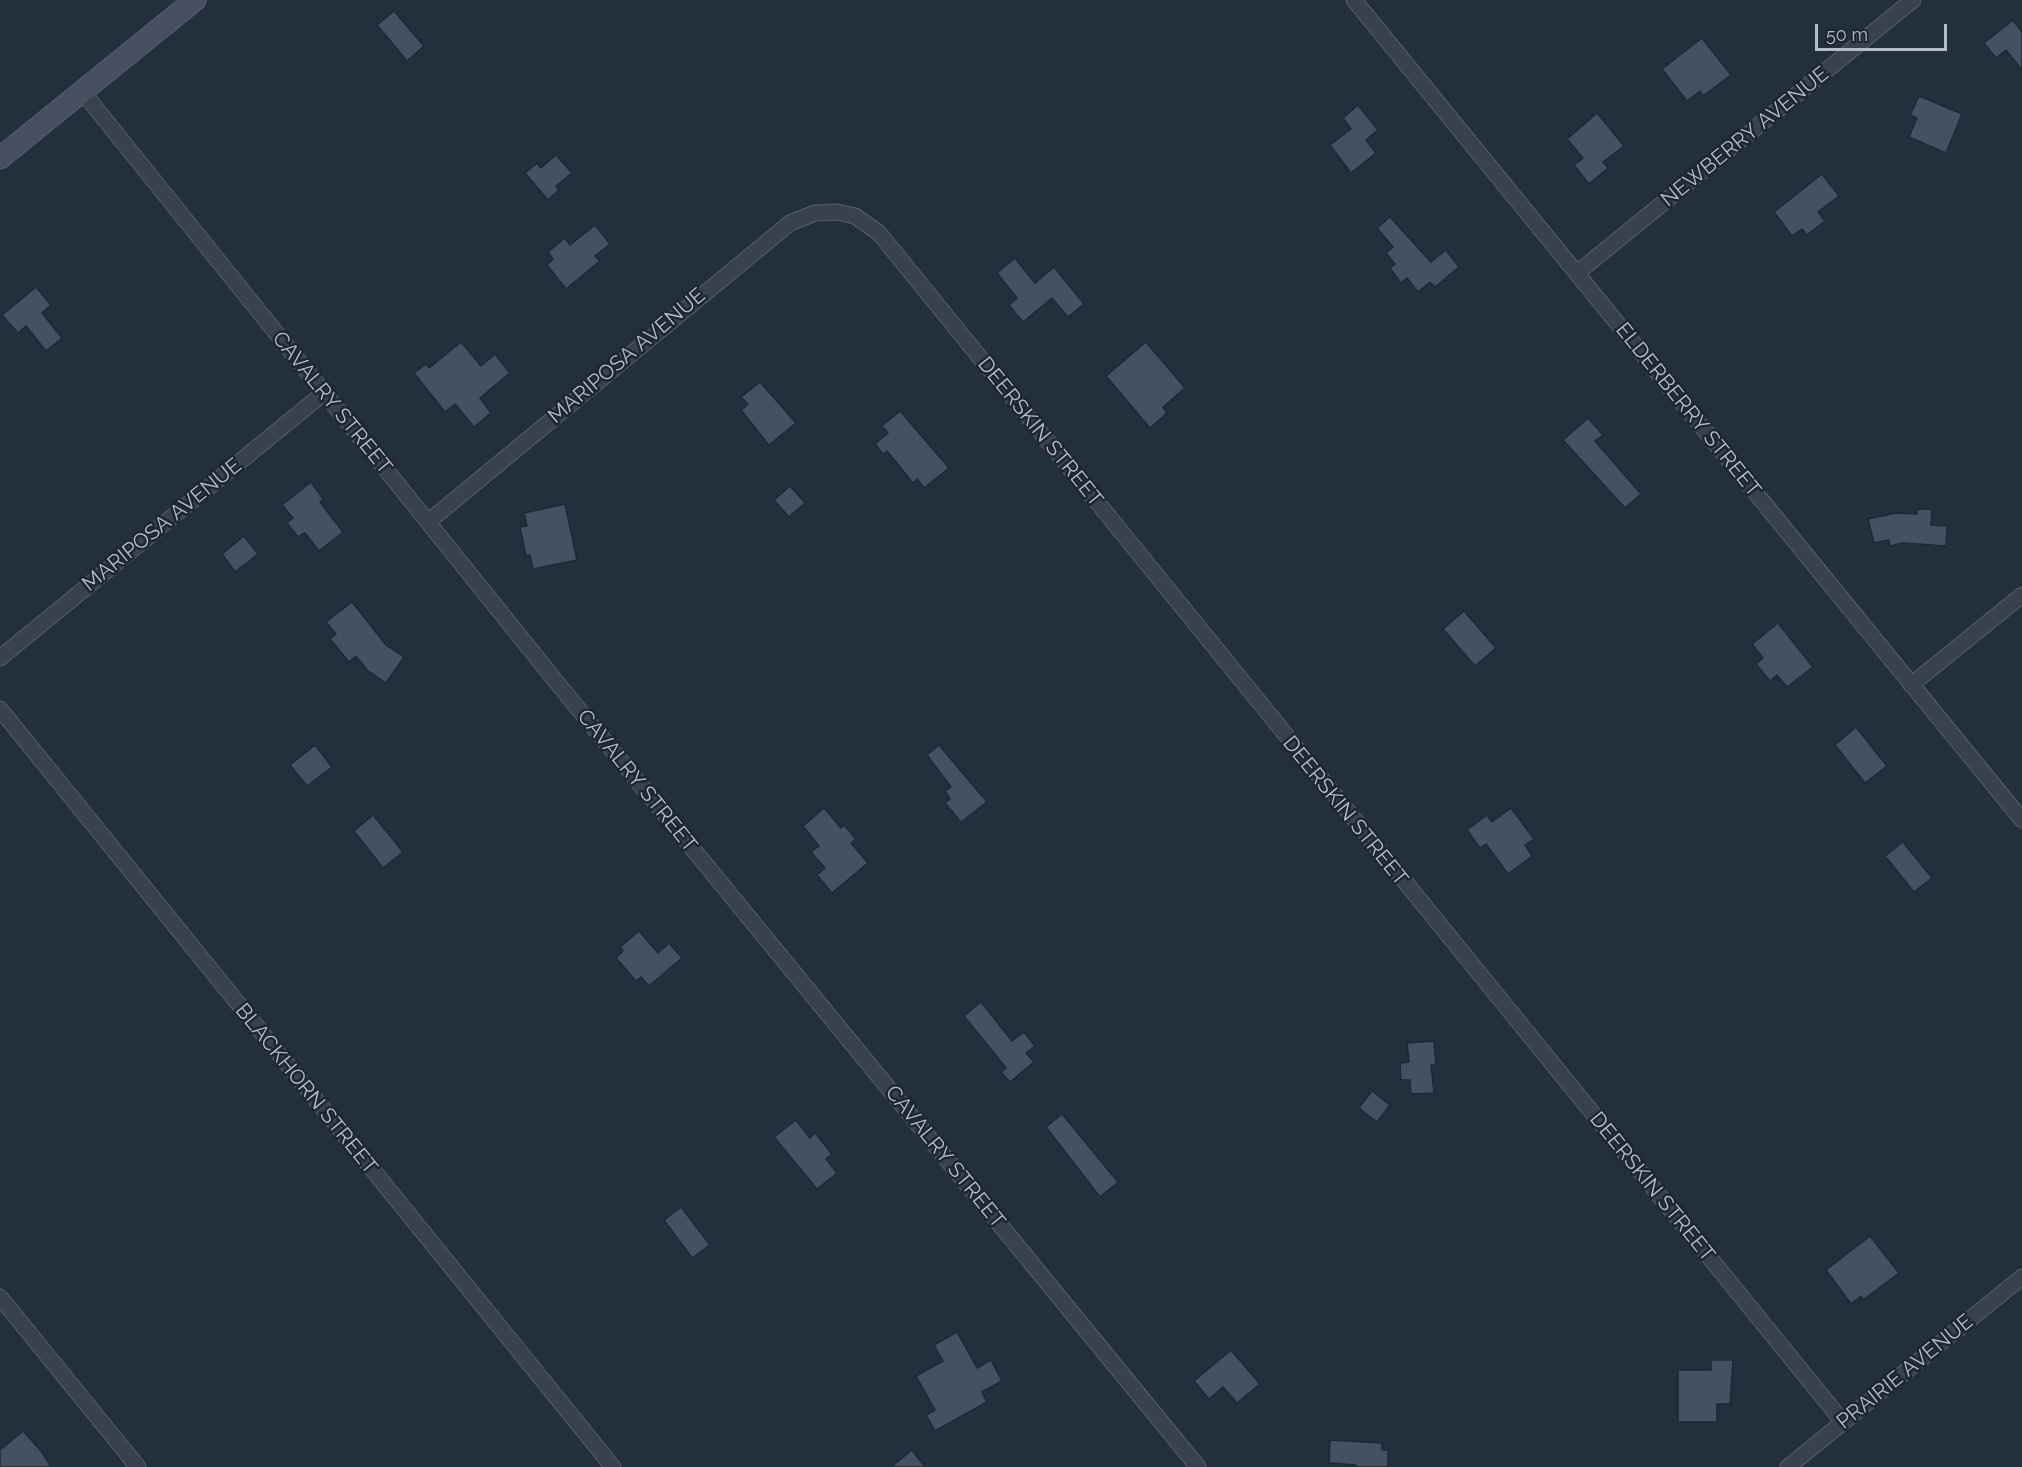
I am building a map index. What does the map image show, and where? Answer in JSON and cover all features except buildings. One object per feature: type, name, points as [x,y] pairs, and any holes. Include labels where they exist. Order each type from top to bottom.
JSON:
[{"type":"main road","points":[[0,158],[195,0]]},
{"type":"street","name":"ELDERBERRY STREET","points":[[1354,0],[2022,820]]},
{"type":"street","name":"NEWBERRY AVENUE","points":[[1577,273],[1913,0]]},
{"type":"street","name":"CAVALRY STREET","points":[[82,91],[428,522],[1198,1467]]},
{"type":"street","name":"MARIPOSA AVENUE","points":[[428,522],[767,240],[790,223],[815,213],[837,212]]},
{"type":"street","name":"DEERSKIN STREET","points":[[837,212],[855,216],[879,233],[1843,1422]]},
{"type":"street","name":"MARIPOSA AVENUE","points":[[0,658],[325,392]]},
{"type":"street","points":[[1911,685],[2022,595]]},
{"type":"street","name":"BLACKHORN STREET","points":[[0,709],[613,1467]]},
{"type":"street","name":"PRAIRIE AVENUE","points":[[1788,1467],[2022,1277]]},
{"type":"street","points":[[0,1297],[138,1467]]}]
